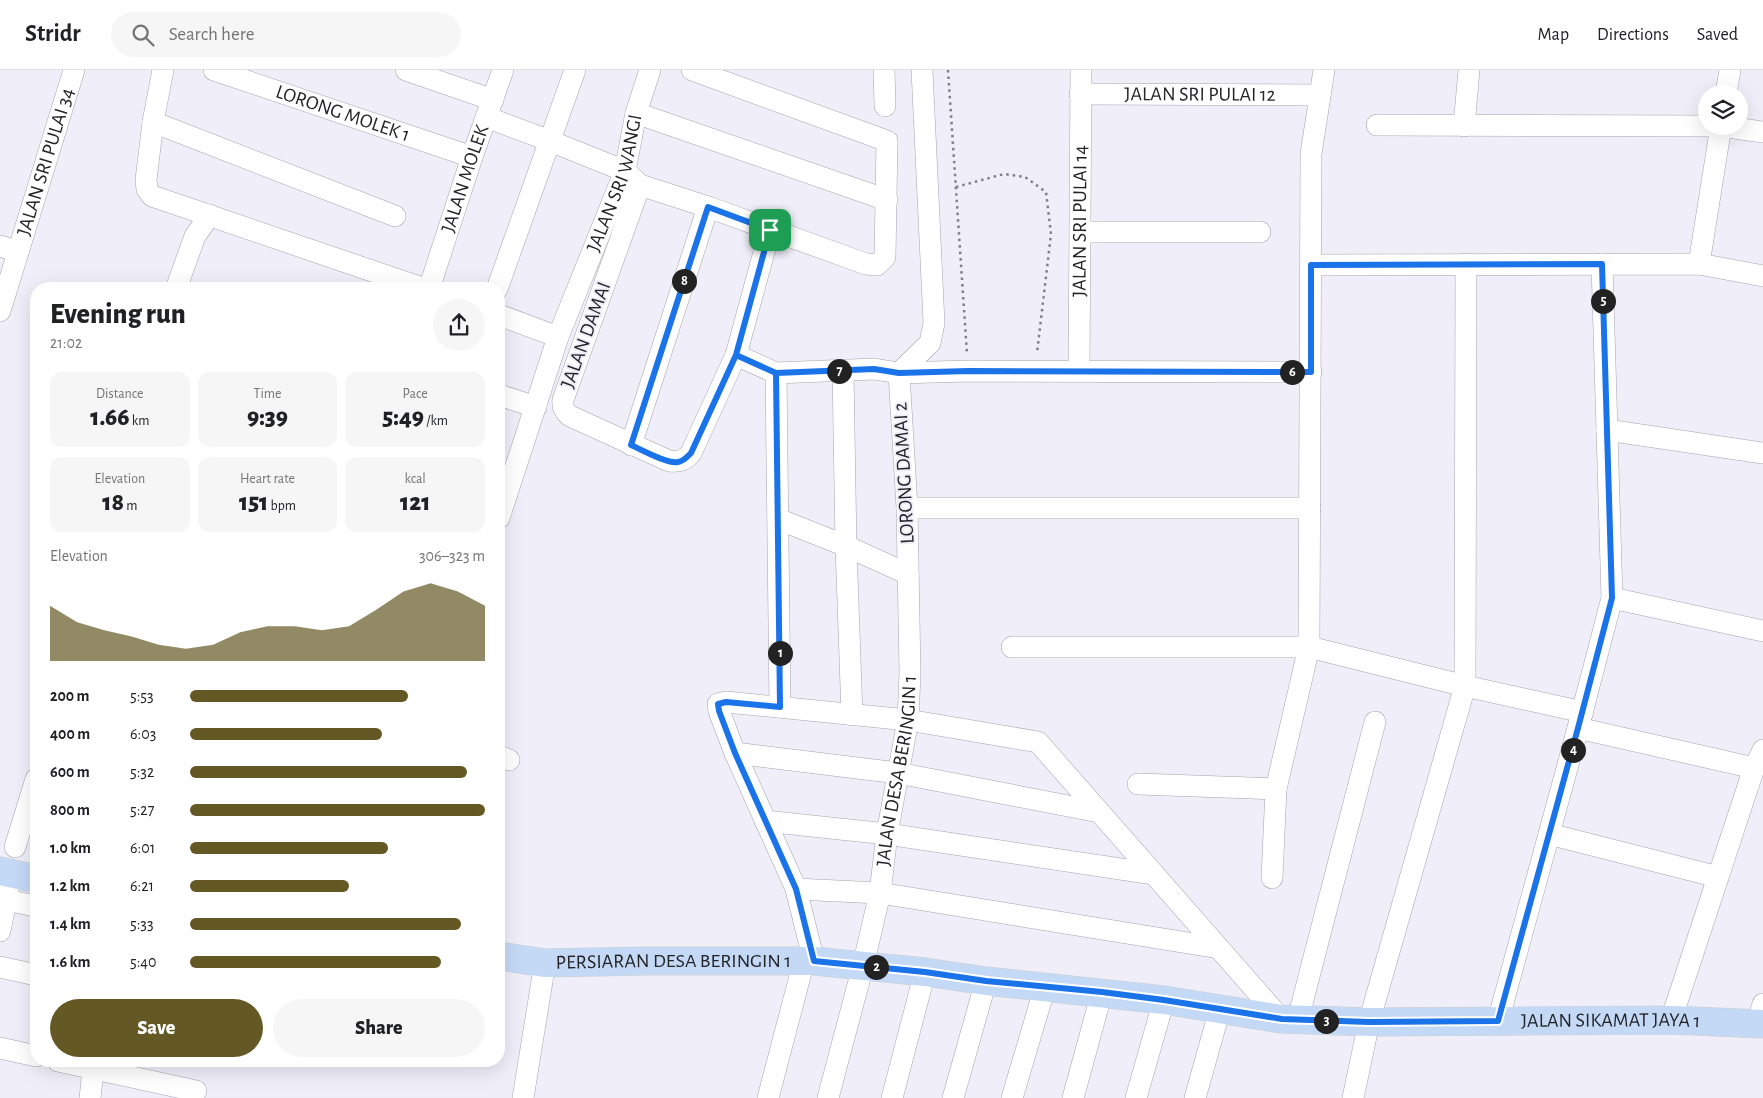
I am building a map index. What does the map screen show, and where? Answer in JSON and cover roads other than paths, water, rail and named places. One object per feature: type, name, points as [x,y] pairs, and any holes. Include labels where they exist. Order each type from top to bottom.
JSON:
[{"type":"main road","name":"PERSIARAN DESA BERINGIN 1","points":[[505,957],[545,963],[809,961],[1102,992],[1220,1009]]},
{"type":"main road","name":"JALAN SIKAMAT JAYA 1","points":[[1220,1009],[1290,1019],[1369,1022],[1671,1020],[1761,1017]]},
{"type":"street","name":"JALAN SRI PULAI 34","points":[[0,311],[9,249],[74,70]]},
{"type":"street","points":[[163,70],[153,122],[146,180],[146,189],[152,196],[405,282]]},
{"type":"street","name":"LORONG MOLEK 1","points":[[214,70],[472,156]]},
{"type":"street","points":[[406,70],[489,109],[550,141],[632,178],[770,230],[866,264],[877,265],[885,257],[887,141],[692,70]]},
{"type":"street","name":"JALAN MOLEK","points":[[431,282],[472,156],[503,70]]},
{"type":"street","points":[[500,282],[575,70]]},
{"type":"street","name":"JALAN SRI WANGI","points":[[505,500],[558,337],[632,178],[636,113],[650,70]]},
{"type":"street","points":[[884,70],[885,106]]},
{"type":"street","points":[[899,373],[930,343],[934,323],[922,70]]},
{"type":"street","name":"JALAN SRI PULAI 14","points":[[1079,371],[1081,70]]},
{"type":"street","points":[[1272,878],[1276,789],[1309,647],[1311,154],[1324,70]]},
{"type":"street","points":[[1464,126],[1469,70]]},
{"type":"street","points":[[1728,85],[1730,70]]},
{"type":"street","name":"JALAN SRI PULAI 12","points":[[1080,94],[1320,95]]},
{"type":"street","points":[[636,113],[887,200]]},
{"type":"street","points":[[153,122],[395,216]]},
{"type":"street","points":[[1377,125],[1698,126]]},
{"type":"street","points":[[1748,130],[1763,132]]},
{"type":"street","points":[[1699,264],[1720,135]]},
{"type":"street","name":"JALAN DAMAI","points":[[632,178],[562,406],[570,416],[669,461],[678,462],[686,459],[691,453],[736,355],[770,230]]},
{"type":"street","points":[[631,445],[708,207]]},
{"type":"street","points":[[179,282],[195,236],[210,215]]},
{"type":"street","points":[[1080,232],[1260,232]]},
{"type":"street","points":[[1353,1098],[1369,1022],[1465,686],[1466,264]]},
{"type":"street","points":[[1498,1021],[1550,834],[1612,598],[1602,264]]},
{"type":"street","points":[[1311,265],[1699,264],[1763,276]]},
{"type":"street","points":[[505,317],[558,337]]},
{"type":"street","points":[[736,355],[776,373],[874,369],[899,373],[968,371],[1311,372]]},
{"type":"street","points":[[844,371],[846,546],[852,715]]},
{"type":"street","points":[[776,373],[780,707]]},
{"type":"street","name":"LORONG DAMAI 2","points":[[899,373],[907,508],[908,574]]},
{"type":"street","points":[[505,397],[536,407]]},
{"type":"street","points":[[1607,430],[1763,453]]},
{"type":"street","points":[[907,508],[1310,508]]},
{"type":"street","points":[[778,519],[846,546],[908,574]]},
{"type":"street","name":"JALAN DESA BERINGIN 1","points":[[828,1098],[880,893],[887,834],[908,720],[910,673],[908,574]]},
{"type":"street","points":[[1612,598],[1763,631]]},
{"type":"street","points":[[1012,647],[1309,647],[1465,686],[1580,720],[1759,759],[1671,1020]]},
{"type":"street","points":[[768,1098],[809,961],[796,889],[735,753],[718,704],[726,702],[908,720],[1038,742],[1219,948],[1290,1019],[1375,722]]},
{"type":"street","points":[[735,753],[898,773],[1099,812]]},
{"type":"street","points":[[1138,784],[1276,789]]},
{"type":"street","points":[[15,847],[30,798]]},
{"type":"street","points":[[765,821],[887,834],[1154,874]]},
{"type":"street","points":[[1550,834],[1718,877]]},
{"type":"street","points":[[0,931],[2,900],[16,875]]},
{"type":"street","points":[[796,889],[880,893],[1219,948]]},
{"type":"street","points":[[2,900],[30,905]]},
{"type":"street","points":[[523,1098],[545,963]]},
{"type":"street","points":[[0,967],[30,974]]},
{"type":"street","points":[[892,1098],[925,972]]},
{"type":"street","points":[[953,1098],[986,981]]},
{"type":"street","points":[[1012,1098],[1045,987]]},
{"type":"street","points":[[1073,1098],[1102,992]]},
{"type":"street","points":[[1136,1098],[1164,1000]]},
{"type":"street","points":[[1195,1098],[1220,1009]]},
{"type":"street","points":[[0,1048],[30,1055]]},
{"type":"street","points":[[81,1067],[196,1091]]},
{"type":"street","points":[[90,1098],[93,1070]]}]
